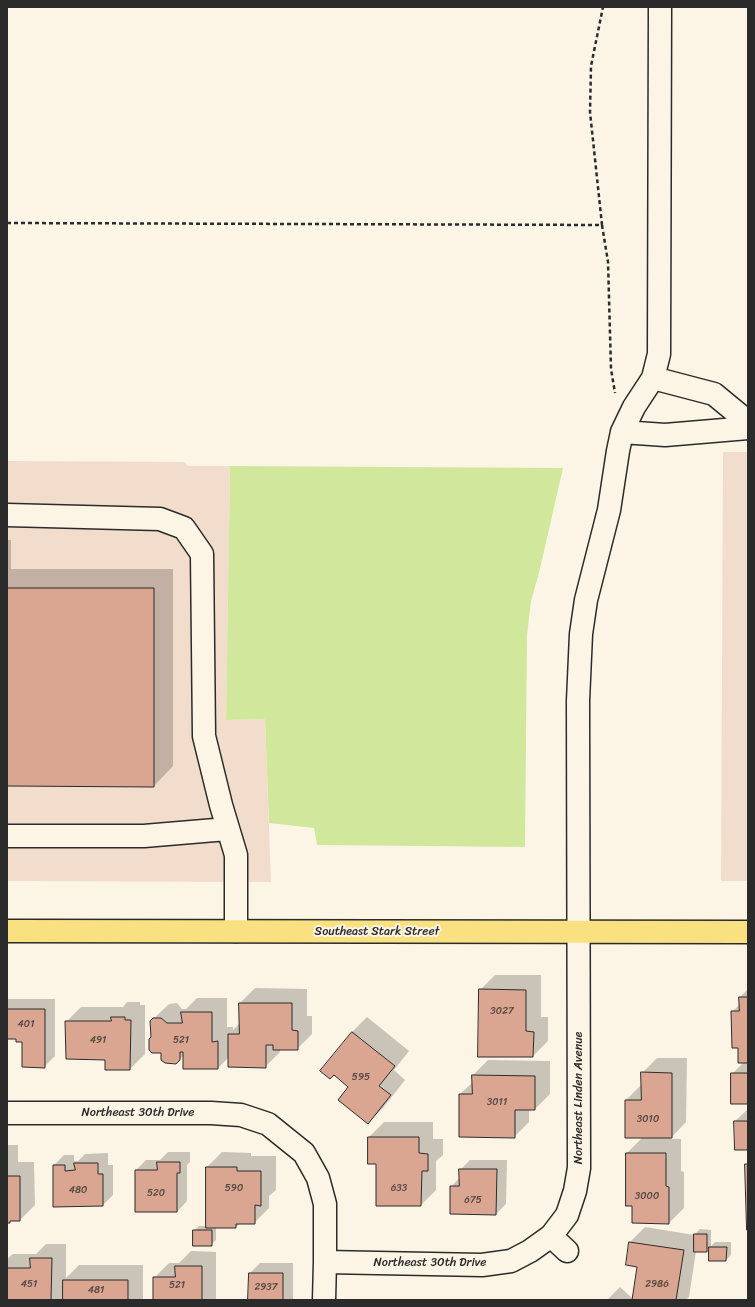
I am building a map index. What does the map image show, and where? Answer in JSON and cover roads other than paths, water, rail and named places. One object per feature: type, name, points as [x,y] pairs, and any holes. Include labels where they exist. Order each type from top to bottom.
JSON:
[{"type":"main road","name":"Southeast Stark Street","points":[[7,931],[748,932]]},
{"type":"street","name":"Northeast Linden Avenue","points":[[559,1243],[575,1191],[579,1168],[578,701],[581,634],[586,600],[609,510],[622,432],[634,407],[653,378],[659,354],[660,7]]},
{"type":"street","points":[[653,378],[714,394],[748,422]]},
{"type":"street","points":[[622,432],[665,435],[748,428]]},
{"type":"street","points":[[7,515],[160,519],[184,528],[202,554],[204,736],[227,829],[236,855],[236,932]]},
{"type":"street","points":[[7,836],[144,836],[227,829]]},
{"type":"street","name":"Northeast 30th Drive","points":[[7,1113],[211,1113],[241,1115],[268,1124],[304,1153],[318,1178],[325,1204],[325,1262],[482,1265],[511,1261],[530,1251],[559,1243]]},
{"type":"street","points":[[324,1300],[325,1262]]}]
